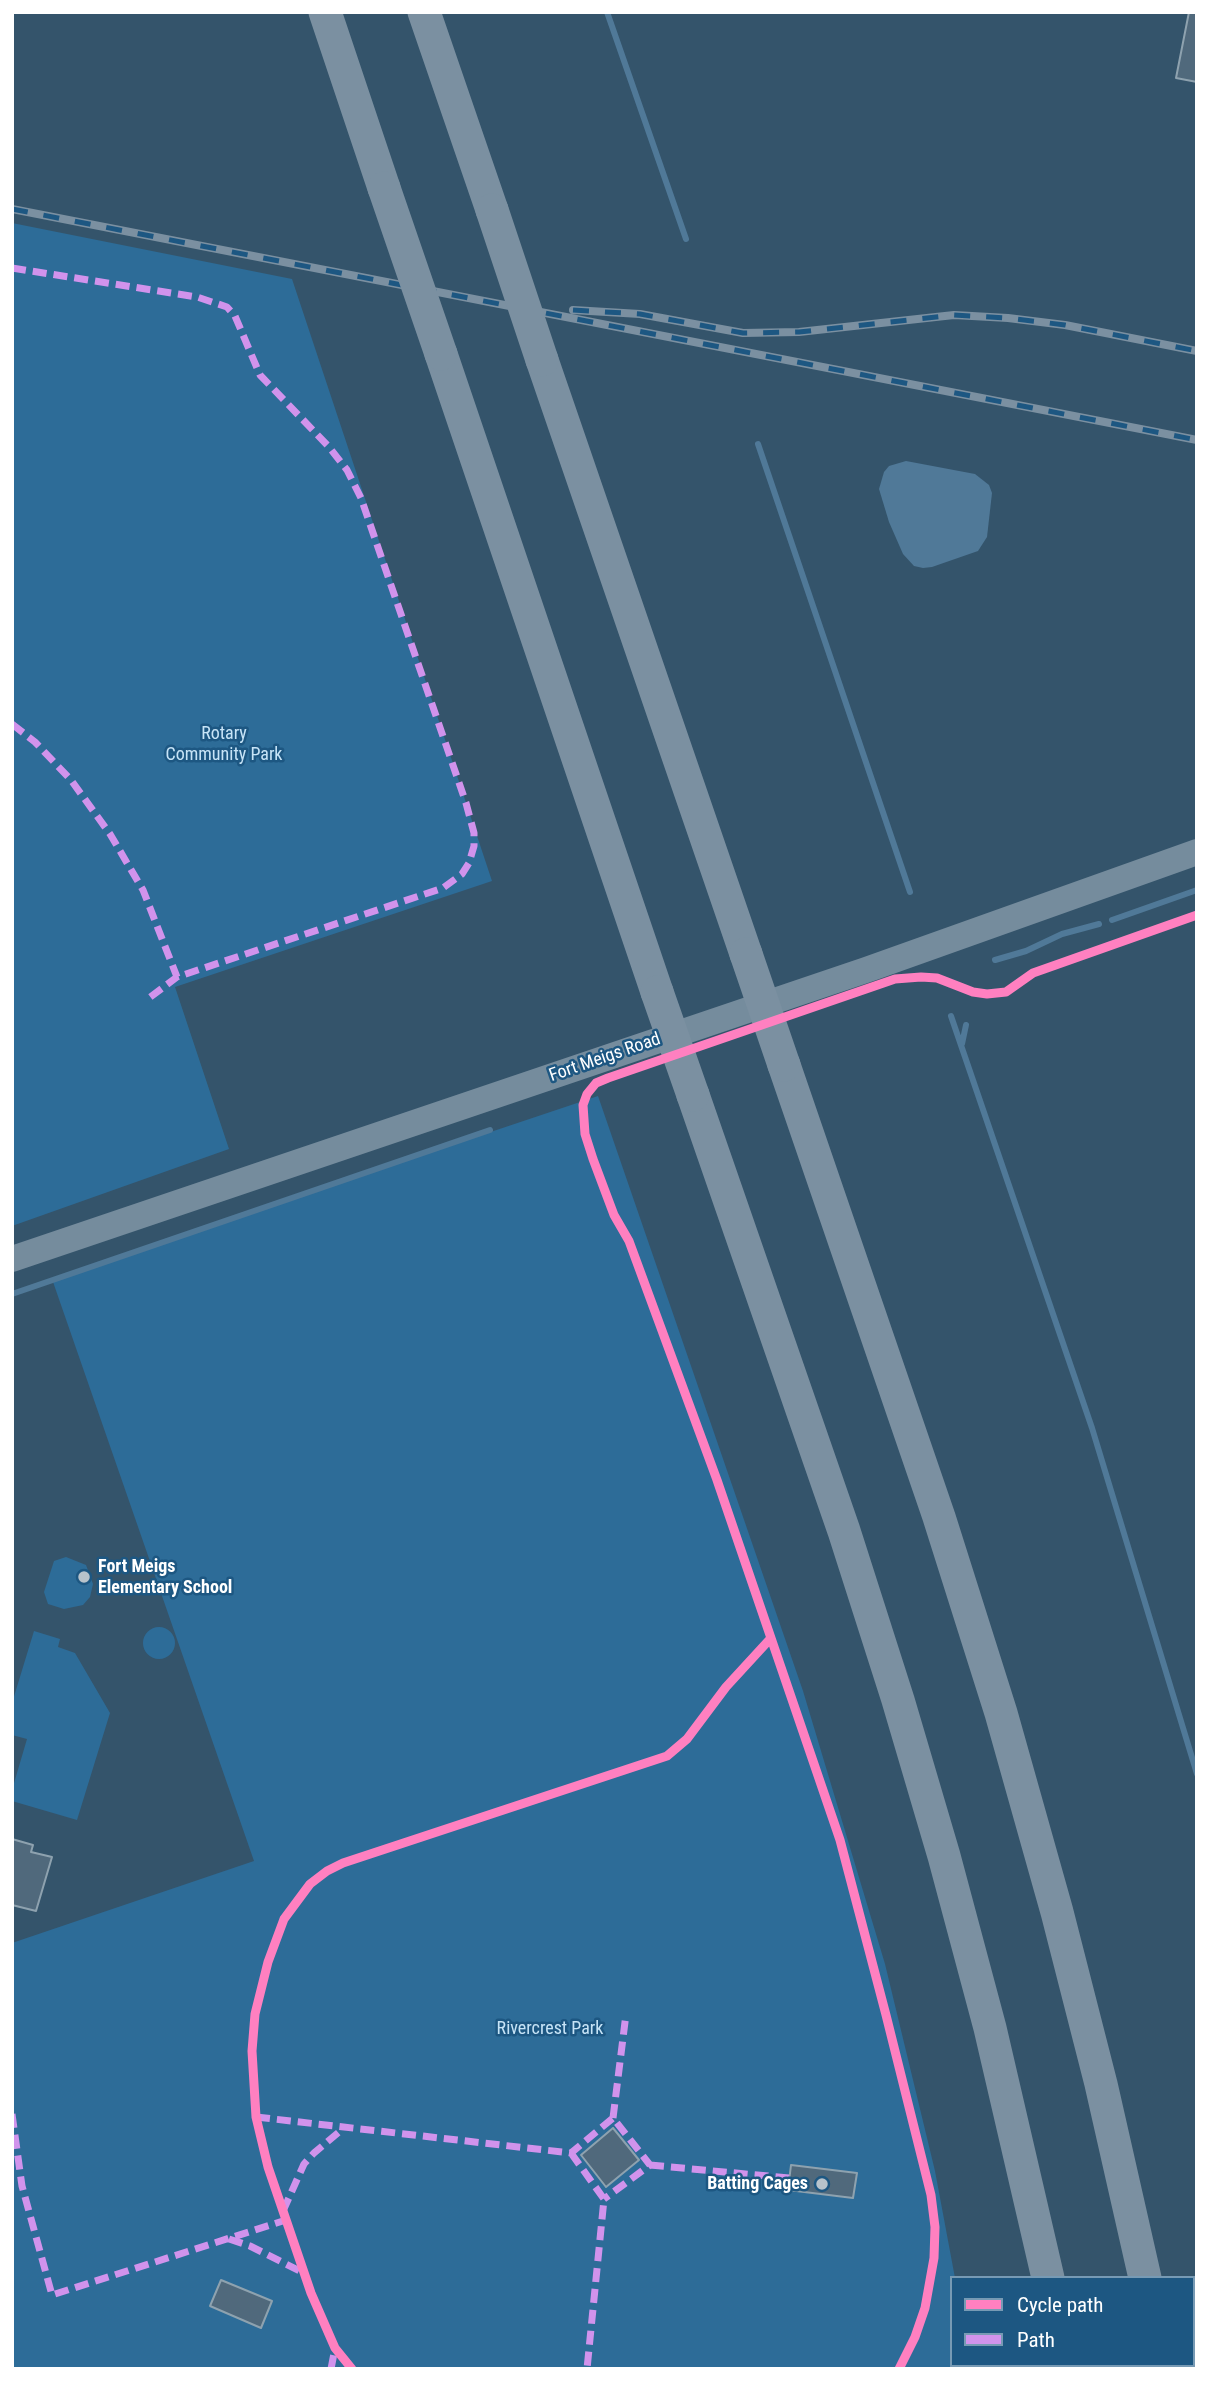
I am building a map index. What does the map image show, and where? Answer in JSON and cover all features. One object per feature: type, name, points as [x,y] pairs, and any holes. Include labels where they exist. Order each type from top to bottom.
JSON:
[{"type":"highway","points":[[325,12],[692,1095],[844,1531],[898,1700],[983,2001],[1048,2276]]},
{"type":"highway","points":[[424,12],[939,1517],[1001,1713],[1057,1912],[1098,2070],[1145,2276]]},
{"type":"street","name":"Fort Meigs Road","points":[[12,1259],[866,970],[1197,852]]},
{"type":"green space","name":"Rotary Community Park","points":[[12,223],[292,279],[492,881],[175,987],[229,1149],[12,1226]]},
{"type":"green space","name":"Rivercrest Park","points":[[598,1096],[803,1691],[885,1964],[935,2171],[955,2276],[950,2276],[950,2367],[971,2369],[12,2369],[12,1943],[254,1861],[52,1279]]},
{"type":"green space","points":[[66,1557],[86,1565],[93,1584],[90,1597],[83,1605],[64,1609],[48,1604],[44,1592],[54,1561]]},
{"type":"green space","points":[[159,1627],[170,1632],[175,1643],[170,1654],[159,1659],[148,1654],[143,1643],[148,1632]]},
{"type":"green space","points":[[34,1631],[60,1639],[58,1647],[75,1653],[110,1713],[77,1820],[12,1801],[12,1790],[27,1739],[12,1735],[12,1703]]},
{"type":"shaded area","points":[[906,461],[975,474],[989,485],[992,493],[987,537],[978,551],[923,568],[914,566],[903,554],[879,489],[884,472],[889,466]]},
{"type":"building","points":[[1189,12],[1197,13],[1197,82],[1176,78]]},
{"type":"building","points":[[12,1839],[33,1845],[31,1852],[52,1857],[36,1911],[12,1905]]},
{"type":"building","points":[[613,2128],[639,2160],[606,2187],[581,2155]]},
{"type":"building","name":"Batting Cages","points":[[791,2165],[857,2173],[853,2198],[788,2190]]},
{"type":"building","points":[[221,2280],[272,2301],[261,2328],[210,2306]]},
{"type":"waterway","points":[[607,12],[686,239]]},
{"type":"waterway","points":[[758,444],[910,892]]},
{"type":"waterway","points":[[1112,920],[1197,890]]},
{"type":"waterway","points":[[995,960],[1026,951],[1062,934],[1099,924]]},
{"type":"waterway","points":[[951,1016],[1092,1428],[1197,1774]]},
{"type":"waterway","points":[[962,1044],[966,1025]]},
{"type":"waterway","points":[[12,1294],[490,1130]]},
{"type":"railway","points":[[12,209],[1197,440]]},
{"type":"railway","points":[[573,310],[640,314],[743,333],[799,332],[954,315],[1008,318],[1065,325],[1197,351]]},
{"type":"marked path","points":[[12,268],[197,297],[227,307],[235,316],[260,375],[329,447],[347,470],[361,498],[474,833],[474,846],[469,863],[462,874],[443,888],[177,977],[145,1001]]},
{"type":"marked path","points":[[12,724],[35,742],[71,780],[110,834],[143,890],[177,977]]},
{"type":"marked path","points":[[613,2118],[626,2014]]},
{"type":"marked path","points":[[12,2114],[22,2186],[52,2295],[286,2220]]},
{"type":"marked path","points":[[256,2117],[571,2153],[613,2118],[650,2165],[604,2199]]},
{"type":"marked path","points":[[283,2211],[304,2164],[345,2127]]},
{"type":"marked path","points":[[571,2153],[604,2199],[587,2369]]},
{"type":"marked path","points":[[650,2165],[789,2178]]},
{"type":"marked path","points":[[229,2239],[250,2246],[304,2273]]},
{"type":"marked path","points":[[331,2369],[335,2348]]},
{"type":"cycle path","points":[[899,2369],[915,2337],[925,2308],[934,2258],[935,2227],[931,2195],[840,1840],[717,1480],[629,1241],[614,1215],[593,1159],[585,1134],[583,1105],[587,1094],[596,1083],[608,1078],[895,979],[937,978],[973,992],[1006,992],[1033,973],[1197,915]]},
{"type":"cycle path","points":[[352,2369],[335,2348],[311,2293],[268,2167],[256,2117],[252,2051],[255,2014],[268,1962],[284,1919],[310,1884],[343,1863],[667,1756],[687,1739],[726,1687],[771,1638]]},
{"type":"place","name":"Fort Meigs Elementary School","points":[[84,1577]]},
{"type":"place","name":"Batting Cages","points":[[822,2184]]}]
